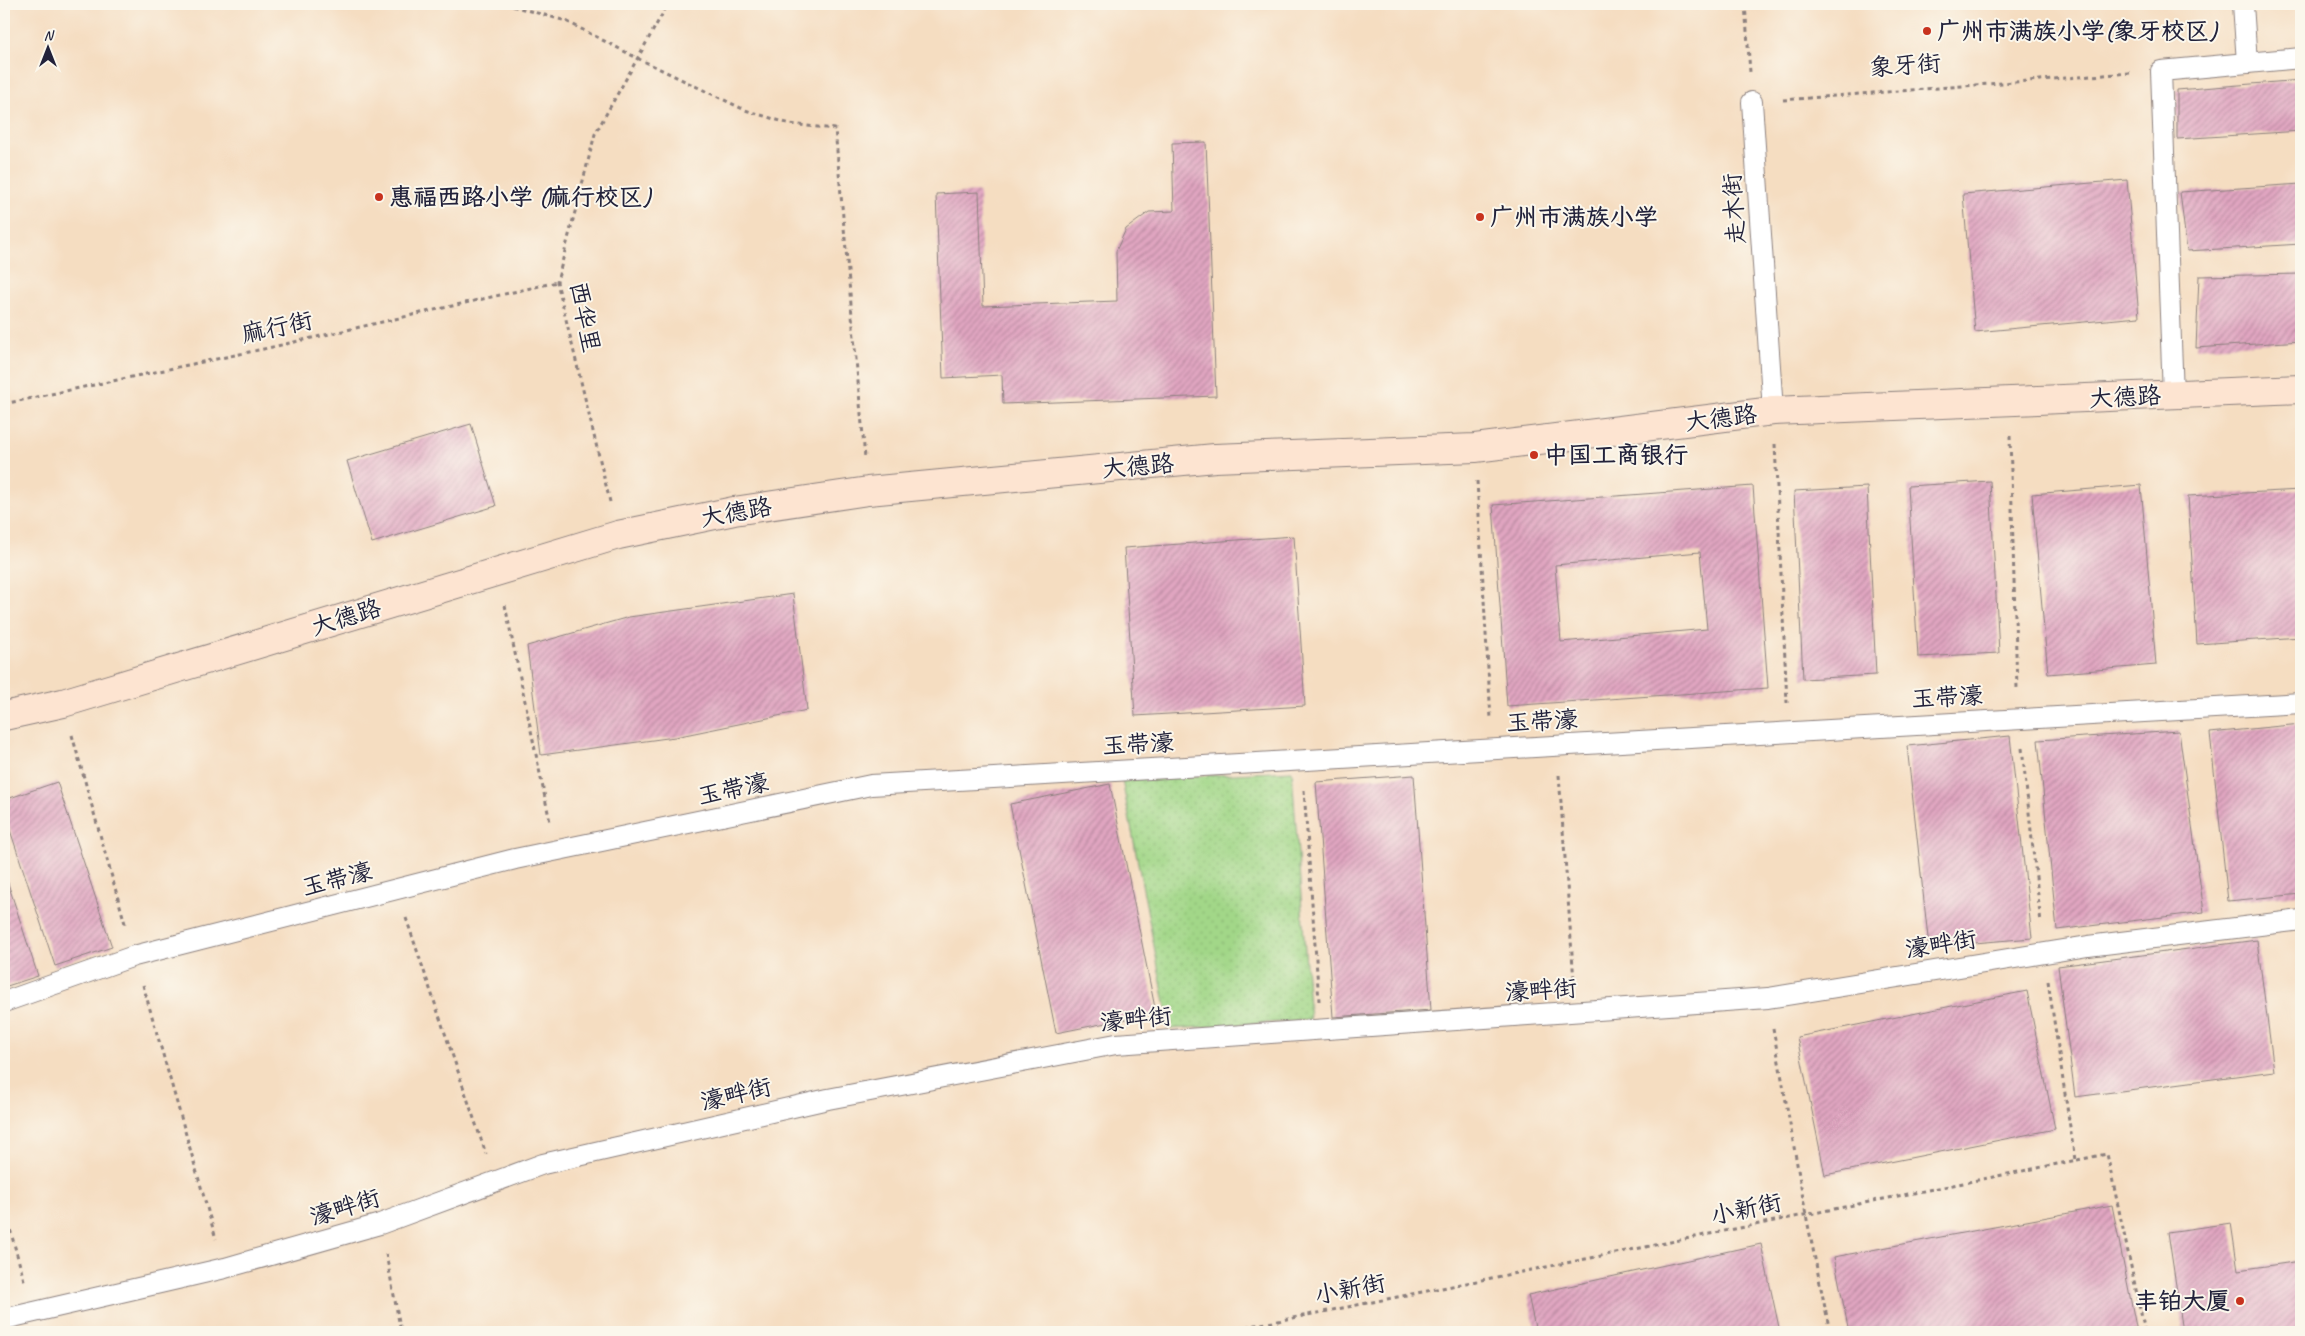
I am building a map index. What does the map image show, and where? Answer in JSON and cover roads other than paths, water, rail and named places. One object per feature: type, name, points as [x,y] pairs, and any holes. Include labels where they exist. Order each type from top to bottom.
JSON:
[{"type":"main road","name":"大德路","points":[[4,716],[63,703],[618,535],[734,511],[868,491],[1215,458],[1475,448],[1773,411],[2301,389]]},
{"type":"lane","points":[[2242,4],[2247,63]]},
{"type":"lane","points":[[2173,395],[2161,71],[2301,58]]},
{"type":"lane","name":"走木街","points":[[1752,102],[1773,411]]},
{"type":"lane","name":"玉带濠","points":[[4,1002],[134,956],[396,890],[556,851],[871,785],[2301,703]]},
{"type":"lane","name":"濠畔街","points":[[4,1319],[225,1268],[380,1224],[543,1164],[828,1099],[1116,1044],[1768,998],[2044,953],[2301,920]]},
{"type":"place","name":"广州市满族小学(象牙校区)","points":[[1927,31]]},
{"type":"place","name":"惠福西路小学 (麻行校区)","points":[[379,197]]},
{"type":"place","name":"广州市满族小学","points":[[1480,217]]},
{"type":"place","name":"中国工商银行","points":[[1534,455]]},
{"type":"place","name":"丰铂大厦","points":[[2240,1301]]}]
